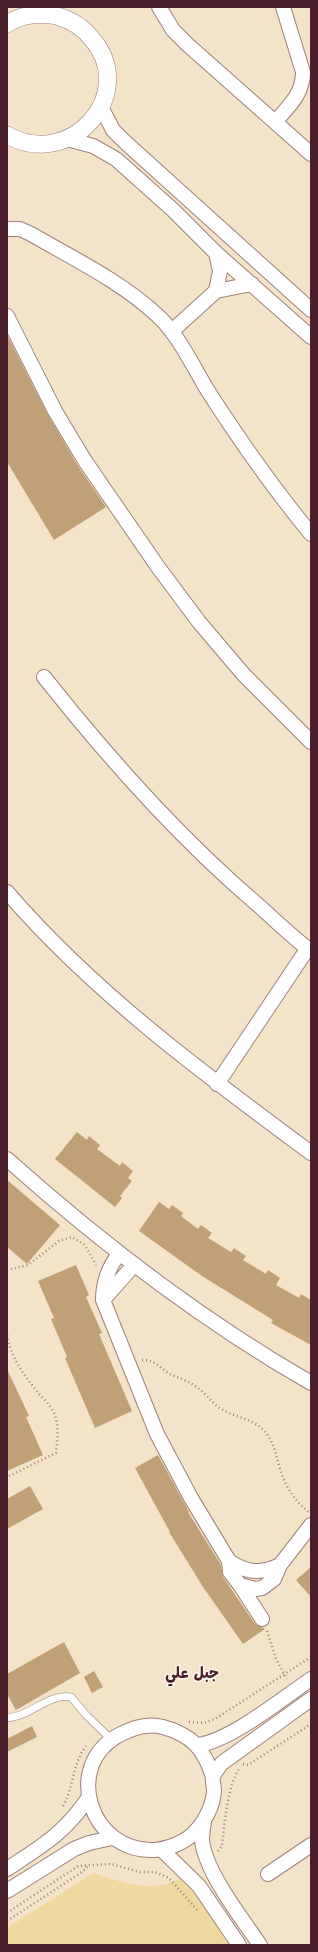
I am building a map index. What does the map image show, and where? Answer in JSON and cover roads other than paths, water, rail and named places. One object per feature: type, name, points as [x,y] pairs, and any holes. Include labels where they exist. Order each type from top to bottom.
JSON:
[{"type":"street","points":[[8,23],[16,7]]},
{"type":"street","points":[[159,7],[173,30],[311,154]]},
{"type":"street","points":[[275,122],[294,101],[300,92],[303,82],[303,72],[283,7]]},
{"type":"street","points":[[7,135],[16,140],[33,145],[51,144],[68,140],[81,132],[92,121],[101,107],[107,87],[106,65],[98,46],[84,29],[62,13],[27,15],[8,23]]},
{"type":"street","points":[[101,107],[113,130],[125,142],[311,310]]},
{"type":"street","points":[[68,140],[93,146],[116,160],[173,210],[216,253],[311,337]]},
{"type":"street","points":[[7,229],[20,229],[31,234],[114,283],[144,304],[172,331],[194,369],[257,464],[311,534]]},
{"type":"street","points":[[216,253],[220,271],[216,291]]},
{"type":"street","points":[[172,331],[216,291],[252,284]]},
{"type":"street","points":[[7,316],[55,411],[85,461],[158,567],[199,622],[244,675],[311,742]]},
{"type":"street","points":[[44,677],[112,760],[180,833],[230,881],[309,949],[217,1084]]},
{"type":"street","points":[[7,892],[58,945],[160,1038],[217,1084],[311,1153]]},
{"type":"street","points":[[7,1159],[72,1216],[119,1254],[207,1318],[311,1383]]},
{"type":"street","points":[[119,1254],[107,1273],[103,1288],[103,1300],[158,1434],[191,1498],[229,1560],[238,1567],[248,1571],[270,1570],[280,1565]]},
{"type":"street","points":[[103,1300],[134,1265]]},
{"type":"street","points":[[240,1585],[255,1589],[269,1584],[274,1579],[280,1565],[311,1525]]},
{"type":"street","points":[[229,1560],[230,1572],[262,1619]]},
{"type":"street","points":[[197,1745],[206,1744],[223,1738],[311,1679]]},
{"type":"street","points":[[213,1777],[222,1763],[230,1756],[311,1699]]},
{"type":"street","points":[[204,1822],[192,1835],[178,1844],[161,1849],[139,1849],[128,1846],[112,1838],[97,1819],[89,1797],[89,1781],[93,1765],[106,1735],[132,1728],[156,1725],[178,1731],[197,1745],[207,1760],[213,1777],[214,1792],[210,1808],[204,1822],[202,1840],[207,1860],[214,1875],[260,1945]]},
{"type":"street","points":[[7,1869],[47,1843],[64,1829],[89,1797]]},
{"type":"street","points":[[7,1891],[74,1848],[89,1842],[112,1838]]},
{"type":"street","points":[[268,1874],[311,1845]]},
{"type":"street","points":[[161,1849],[188,1874],[212,1904],[239,1945]]},
{"type":"lane","points":[[7,1718],[17,1717],[57,1698],[65,1696],[71,1697],[106,1735]]},
{"type":"district","name":"جبل علي","points":[[192,1673]]}]
